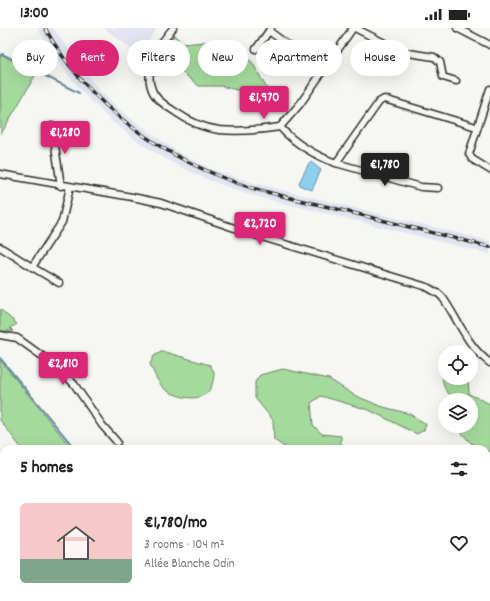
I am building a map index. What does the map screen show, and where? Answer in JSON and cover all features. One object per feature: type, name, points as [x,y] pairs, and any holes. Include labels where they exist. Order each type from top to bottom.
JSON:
[{"type":"street","points":[[173,28],[158,50],[151,64],[150,74],[154,95],[161,102],[191,122],[211,128],[249,131],[280,128],[300,104],[320,76]]},
{"type":"street","points":[[342,45],[354,28],[402,52],[434,56],[440,62],[443,78],[456,81]]},
{"type":"street","points":[[457,28],[490,45]]},
{"type":"street","points":[[263,40],[270,30],[283,40]]},
{"type":"street","points":[[490,89],[469,152],[472,159],[490,170]]},
{"type":"street","points":[[336,164],[379,102],[384,99],[390,99],[473,126]]},
{"type":"street","points":[[52,126],[61,186]]},
{"type":"street","points":[[280,128],[286,134],[311,151],[336,164],[421,187],[438,188]]},
{"type":"street","points":[[0,174],[161,203],[259,236],[427,288],[444,298],[469,343],[490,363]]},
{"type":"street","points":[[32,267],[62,222],[70,187]]},
{"type":"street","points":[[0,247],[59,283]]},
{"type":"street","points":[[0,335],[17,338],[56,366],[74,384],[102,425],[117,442]]},
{"type":"shaded area","points":[[37,28],[53,28],[66,46],[66,72],[58,61],[58,40],[45,40]]},
{"type":"shaded area","points":[[104,28],[157,28],[149,40],[127,40],[127,46]]},
{"type":"shaded area","points":[[69,76],[88,76],[98,89],[122,112],[179,153],[211,169],[254,183],[490,241],[490,254],[251,195],[206,179],[171,162],[140,143],[111,121],[85,95]]},
{"type":"green space","points":[[174,35],[179,40],[171,40]]},
{"type":"green space","points":[[190,43],[198,43],[198,76],[248,76],[248,59],[252,62],[256,69],[256,76],[260,76],[269,92],[249,93],[221,86],[199,86],[187,76],[190,76]]},
{"type":"green space","points":[[3,55],[12,60],[12,76],[35,76],[1,134],[0,58]]},
{"type":"green space","points":[[0,309],[17,324],[10,328],[13,331],[0,331]]},
{"type":"green space","points":[[161,352],[210,365],[214,372],[214,376],[212,385],[207,392],[197,398],[190,398],[171,393],[163,388],[158,382],[150,364],[154,356]]},
{"type":"green space","points":[[0,360],[69,445],[19,445],[0,420]]},
{"type":"green space","points":[[283,369],[329,379],[354,395],[380,406],[410,414],[426,424],[424,430],[417,434],[369,410],[321,396],[311,403],[313,425],[322,434],[341,436],[341,445],[282,445],[274,440],[273,420],[255,398],[255,382],[260,375]]},
{"type":"green space","points":[[444,385],[468,385],[469,393],[447,392]]},
{"type":"green space","points":[[478,398],[490,404],[490,445],[475,445],[471,443],[462,433],[478,433]]},
{"type":"water","points":[[311,162],[321,170],[312,190],[301,186],[299,183],[309,163]]},
{"type":"waterway","points":[[0,56],[2,54],[79,93]]},
{"type":"waterway","points":[[0,358],[72,445]]},
{"type":"railway","points":[[45,28],[63,57],[84,83],[107,107],[133,128],[161,147],[190,163],[221,177],[273,194],[490,247]]}]
